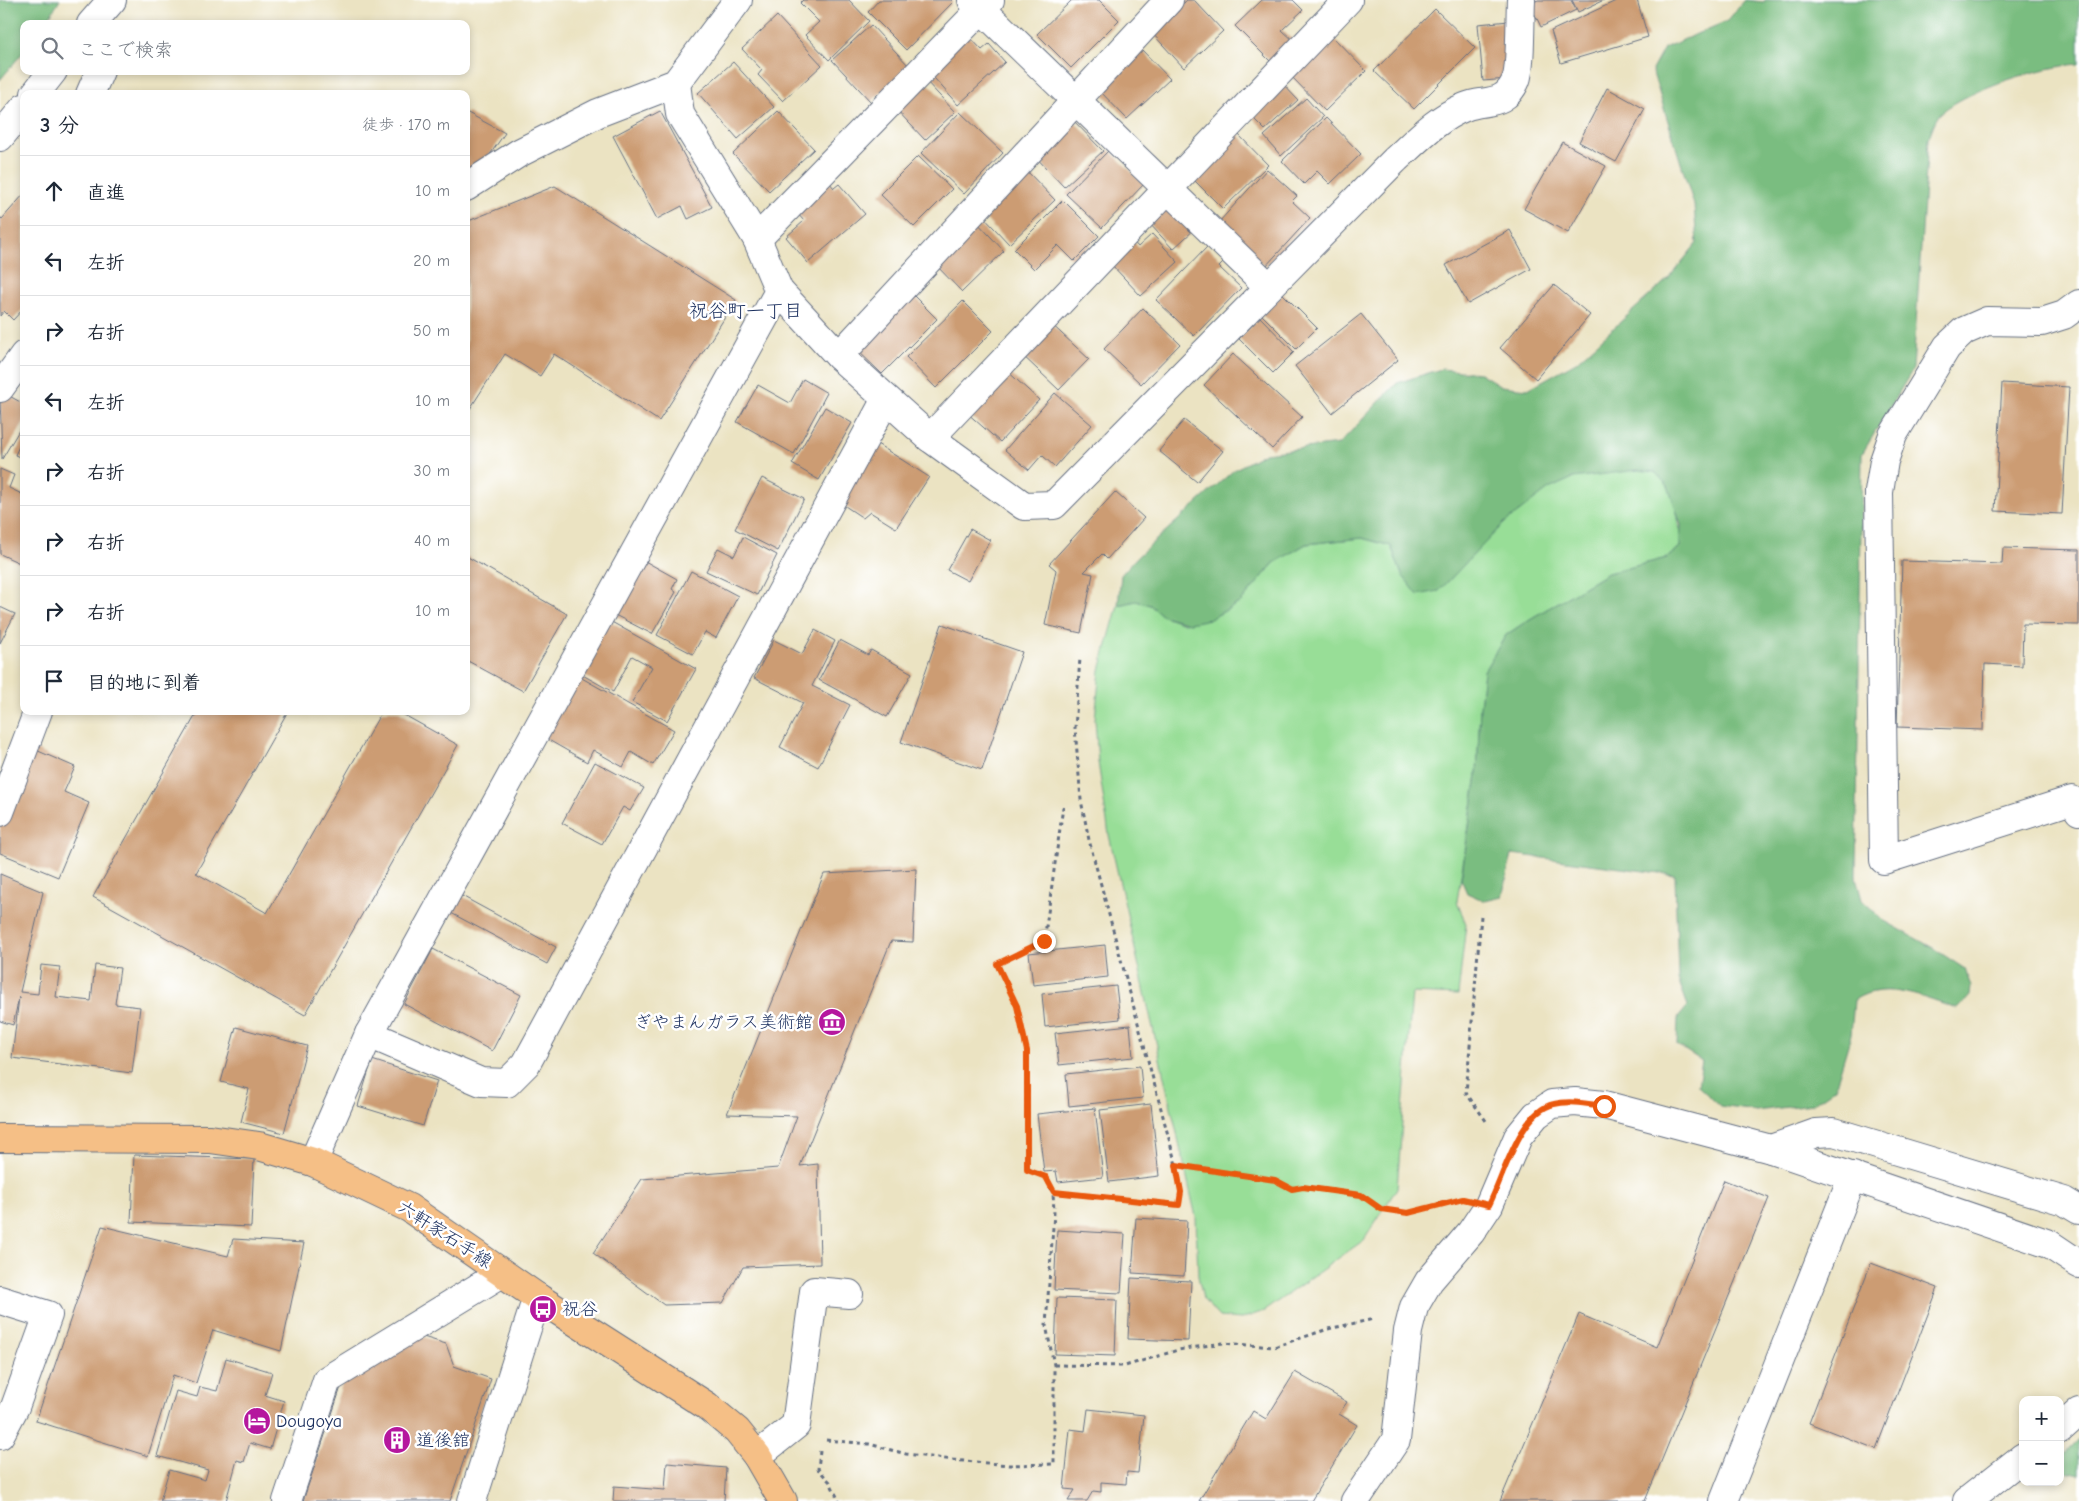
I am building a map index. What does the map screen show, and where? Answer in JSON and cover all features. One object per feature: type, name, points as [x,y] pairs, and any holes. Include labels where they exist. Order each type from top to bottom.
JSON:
[{"type":"main road","name":"六軒家石手線","points":[[0,1138],[210,1139],[259,1146],[313,1162],[409,1208],[537,1297],[707,1406],[737,1431],[757,1456],[782,1501]]},
{"type":"street","points":[[94,20],[112,0]]},
{"type":"street","points":[[118,20],[124,0]]},
{"type":"street","points":[[470,184],[519,153],[598,113],[676,83],[738,0]]},
{"type":"street","points":[[838,356],[1169,0]]},
{"type":"street","points":[[930,438],[1348,0]]},
{"type":"street","points":[[676,83],[680,114],[757,239],[779,291],[838,356],[930,438],[1024,506],[1054,505],[1395,160],[1440,120],[1466,107],[1487,104],[1506,96],[1516,80],[1521,0]]},
{"type":"street","points":[[757,239],[981,3],[1076,100],[1269,287]]},
{"type":"street","points":[[38,90],[50,75]]},
{"type":"street","points":[[92,90],[98,75]]},
{"type":"street","points":[[0,137],[20,113]]},
{"type":"street","points":[[313,1162],[370,1034],[779,291]]},
{"type":"street","points":[[2079,304],[2064,315],[2042,322],[1988,321],[1964,331],[1942,355],[1893,435],[1884,460],[1879,492],[1884,860],[2072,800],[2079,811]]},
{"type":"street","points":[[0,388],[20,361]]},
{"type":"street","points":[[370,1034],[481,1082],[507,1083],[526,1064],[886,398]]},
{"type":"street","points":[[0,812],[36,715]]},
{"type":"street","points":[[1354,1501],[1396,1440],[1410,1320],[1414,1307],[1429,1281],[1472,1232],[1489,1205],[1518,1136],[1536,1115],[1552,1104],[1575,1102],[1604,1106],[1771,1149],[2050,1244],[2079,1264]]},
{"type":"street","points":[[1771,1149],[1816,1133],[1834,1132],[2064,1201],[2079,1210]]},
{"type":"street","points":[[1724,1501],[1853,1176]]},
{"type":"street","points":[[287,1501],[327,1380],[502,1273]]},
{"type":"street","points":[[757,1456],[796,1425],[814,1291],[849,1294]]},
{"type":"street","points":[[472,1501],[537,1297]]},
{"type":"street","points":[[0,1300],[48,1315],[15,1407],[0,1435]]},
{"type":"street","points":[[2064,1425],[2079,1412]]},
{"type":"street","points":[[1967,1501],[2019,1460]]},
{"type":"path","points":[[1054,1192],[1179,1205],[1181,1192],[1176,1165],[1089,840],[1081,800],[1075,728],[1080,658]]},
{"type":"path","points":[[821,1440],[869,1444],[906,1454],[953,1460],[1009,1465],[1054,1464],[1054,1366],[1046,1325],[1054,1192],[1046,1177],[1027,1170],[1027,1051],[1017,1006],[997,964],[1044,941],[1063,807]]},
{"type":"path","points":[[1481,916],[1466,1093],[1492,1128]]},
{"type":"path","points":[[1176,1165],[1275,1180],[1292,1189],[1303,1187],[1361,1195],[1381,1209],[1408,1213],[1463,1199],[1489,1205]]},
{"type":"path","points":[[1054,1366],[1125,1366],[1178,1350],[1223,1343],[1274,1347],[1328,1329],[1378,1318],[1410,1320]]},
{"type":"path","points":[[820,1450],[818,1469],[830,1482],[839,1501]]},
{"type":"green space","points":[[0,0],[60,0],[48,20],[20,20],[20,56],[0,80]]},
{"type":"green space","points":[[1745,0],[1764,2],[1765,0],[2079,0],[2079,64],[2046,69],[1988,87],[1955,103],[1942,112],[1936,121],[1928,139],[1913,369],[1862,454],[1856,877],[1862,900],[1883,920],[1933,948],[1965,969],[1971,987],[1970,996],[1958,1009],[1919,996],[1892,991],[1866,994],[1854,1000],[1851,1035],[1835,1088],[1812,1104],[1756,1111],[1720,1106],[1698,1086],[1702,1061],[1677,1045],[1678,1018],[1688,1006],[1678,979],[1675,875],[1512,854],[1502,897],[1485,901],[1467,893],[1461,879],[1477,775],[1480,708],[1484,671],[1506,635],[1530,619],[1608,573],[1667,558],[1680,547],[1681,525],[1668,486],[1655,472],[1638,470],[1573,478],[1549,489],[1503,524],[1439,591],[1418,595],[1402,575],[1391,546],[1362,538],[1306,544],[1274,563],[1241,602],[1210,619],[1189,623],[1163,616],[1150,605],[1136,601],[1118,605],[1121,575],[1138,556],[1234,470],[1265,453],[1339,444],[1397,383],[1441,369],[1480,373],[1501,386],[1528,389],[1576,362],[1669,278],[1697,243],[1694,205],[1652,70],[1664,48],[1727,21]]},
{"type":"green space","points":[[1638,470],[1654,472],[1667,484],[1672,494],[1678,517],[1680,547],[1667,558],[1608,573],[1530,619],[1506,635],[1484,671],[1480,708],[1477,775],[1457,901],[1466,924],[1458,995],[1412,993],[1397,1188],[1364,1240],[1264,1311],[1241,1319],[1219,1317],[1203,1299],[1198,1276],[1196,1217],[1109,835],[1098,762],[1095,719],[1100,670],[1118,605],[1136,601],[1150,605],[1163,616],[1184,623],[1210,619],[1241,602],[1274,563],[1306,544],[1362,538],[1391,546],[1402,575],[1439,591],[1501,526],[1537,496],[1555,485],[1589,474]]},
{"type":"green space","points":[[2079,1439],[2079,1475],[2064,1472],[2064,1455]]},
{"type":"building","points":[[803,0],[849,0],[869,21],[829,60],[805,35],[819,22],[800,3]]},
{"type":"building","points":[[879,0],[951,0],[953,2],[906,50],[868,12]]},
{"type":"building","points":[[1072,0],[1099,0],[1119,20],[1071,68],[1037,34]]},
{"type":"building","points":[[1187,0],[1194,0],[1223,31],[1184,68],[1152,33]]},
{"type":"building","points":[[1262,0],[1293,0],[1303,10],[1282,30],[1295,42],[1273,64],[1235,26]]},
{"type":"building","points":[[1538,0],[1571,0],[1576,10],[1541,27],[1530,4]]},
{"type":"building","points":[[1572,0],[1604,0],[1578,12]]},
{"type":"building","points":[[1618,0],[1637,0],[1648,37],[1561,63],[1551,31]]},
{"type":"building","points":[[1435,9],[1475,48],[1414,109],[1374,71]]},
{"type":"building","points":[[777,16],[822,65],[783,101],[758,75],[762,70],[742,49]]},
{"type":"building","points":[[1509,21],[1508,79],[1483,81],[1478,24]]},
{"type":"building","points":[[871,25],[909,66],[871,102],[832,60]]},
{"type":"building","points":[[967,34],[982,50],[989,44],[1005,62],[958,105],[927,70]]},
{"type":"building","points":[[1330,34],[1366,71],[1325,111],[1289,74]]},
{"type":"building","points":[[1140,48],[1170,79],[1127,119],[1097,88]]},
{"type":"building","points":[[733,62],[774,107],[738,139],[698,93]]},
{"type":"building","points":[[924,79],[955,112],[925,140],[894,107]]},
{"type":"building","points":[[1281,82],[1298,100],[1265,130],[1248,113]]},
{"type":"building","points":[[1607,88],[1645,109],[1616,162],[1579,142]]},
{"type":"building","points":[[1306,98],[1323,117],[1281,156],[1264,136]]},
{"type":"building","points":[[660,111],[712,207],[688,219],[682,206],[657,219],[613,136]]},
{"type":"building","points":[[778,111],[814,149],[769,191],[733,154]]},
{"type":"building","points":[[960,112],[1003,153],[964,194],[921,153]]},
{"type":"building","points":[[470,114],[505,133],[484,163],[470,168]]},
{"type":"building","points":[[1070,117],[1103,151],[1064,187],[1031,152]]},
{"type":"building","points":[[1326,118],[1361,154],[1330,184],[1317,171],[1304,184],[1282,161]]},
{"type":"building","points":[[1236,132],[1268,165],[1223,209],[1191,177]]},
{"type":"building","points":[[1562,142],[1606,166],[1568,233],[1524,209]]},
{"type":"building","points":[[1109,150],[1144,184],[1102,228],[1066,194]]},
{"type":"building","points":[[918,156],[952,189],[914,227],[880,194]]},
{"type":"building","points":[[1024,168],[1055,200],[1009,244],[979,212]]},
{"type":"building","points":[[1267,169],[1297,196],[1292,201],[1310,218],[1265,267],[1218,223]]},
{"type":"building","points":[[824,176],[834,188],[839,184],[865,214],[808,263],[786,237],[804,221],[790,205]]},
{"type":"building","points":[[555,186],[736,300],[659,421],[554,354],[540,376],[505,354],[470,409],[470,220]]},
{"type":"building","points":[[20,199],[20,312],[13,320],[4,311],[0,316],[0,217],[2,219]]},
{"type":"building","points":[[1063,200],[1099,236],[1074,261],[1058,245],[1034,269],[1014,249]]},
{"type":"building","points":[[1170,202],[1195,229],[1173,249],[1148,222]]},
{"type":"building","points":[[976,221],[1004,251],[962,292],[933,262]]},
{"type":"building","points":[[1510,230],[1531,269],[1468,304],[1446,265]]},
{"type":"building","points":[[1152,234],[1178,262],[1141,296],[1109,262],[1132,240],[1138,247]]},
{"type":"building","points":[[1207,247],[1224,262],[1219,267],[1241,288],[1194,336],[1156,300]]},
{"type":"building","points":[[1554,285],[1590,315],[1536,379],[1500,348]]},
{"type":"building","points":[[907,289],[937,319],[882,374],[851,344]]},
{"type":"building","points":[[1283,294],[1317,328],[1296,349],[1262,315]]},
{"type":"building","points":[[963,301],[993,331],[936,388],[906,357]]},
{"type":"building","points":[[1143,308],[1180,344],[1141,384],[1104,349]]},
{"type":"building","points":[[1361,314],[1398,360],[1332,413],[1295,366]]},
{"type":"building","points":[[1260,317],[1294,352],[1273,373],[1239,339]]},
{"type":"building","points":[[1048,321],[1089,359],[1059,390],[1019,352]]},
{"type":"building","points":[[1233,354],[1302,417],[1272,449],[1204,385]]},
{"type":"building","points":[[1005,369],[1039,400],[1000,442],[966,412]]},
{"type":"building","points":[[803,379],[827,393],[794,454],[737,422],[758,385],[790,403]]},
{"type":"building","points":[[2002,383],[2069,387],[2062,514],[1995,511]]},
{"type":"building","points":[[2,392],[20,402],[20,429],[2,459],[0,395]]},
{"type":"building","points":[[1055,393],[1092,425],[1055,467],[1042,455],[1029,470],[1005,450]]},
{"type":"building","points":[[825,407],[852,423],[819,480],[792,464]]},
{"type":"building","points":[[1184,420],[1223,451],[1197,482],[1159,451]]},
{"type":"building","points":[[874,442],[929,477],[896,528],[870,512],[863,518],[836,500]]},
{"type":"building","points":[[20,444],[20,457],[15,455]]},
{"type":"building","points":[[0,469],[14,475],[9,488],[20,493],[20,563],[0,554]]},
{"type":"building","points":[[762,478],[804,499],[778,551],[735,529]]},
{"type":"building","points":[[1115,492],[1144,518],[1107,559],[1102,554],[1084,572],[1093,574],[1081,633],[1045,625],[1056,570],[1049,564]]},
{"type":"building","points":[[970,529],[990,540],[968,581],[947,570]]},
{"type":"building","points":[[743,537],[777,555],[757,595],[706,571],[718,548],[734,556]]},
{"type":"building","points":[[2003,548],[2079,550],[2079,625],[2023,624],[2022,666],[1985,664],[1983,730],[1897,727],[1902,561],[2002,564]]},
{"type":"building","points":[[470,558],[567,614],[523,691],[470,662]]},
{"type":"building","points":[[643,560],[677,579],[672,589],[676,592],[652,634],[613,614]]},
{"type":"building","points":[[691,571],[738,596],[716,638],[705,632],[693,654],[657,635]]},
{"type":"building","points":[[0,607],[15,614],[0,643]]},
{"type":"building","points":[[608,620],[696,669],[667,721],[632,702],[652,667],[632,656],[613,692],[579,673]]},
{"type":"building","points":[[942,624],[1022,652],[982,770],[901,742]]},
{"type":"building","points":[[815,630],[835,641],[812,686],[850,705],[818,767],[780,747],[803,703],[754,678],[774,640],[802,654]]},
{"type":"building","points":[[840,640],[868,655],[871,650],[912,673],[887,717],[819,680]]},
{"type":"building","points":[[580,677],[674,730],[653,765],[631,752],[623,767],[593,750],[587,762],[545,738]]},
{"type":"building","points":[[196,715],[286,715],[196,873],[267,913],[380,715],[404,715],[458,745],[305,1015],[93,897]]},
{"type":"building","points":[[29,747],[75,767],[64,792],[89,803],[58,877],[0,853],[0,815]]},
{"type":"building","points":[[595,762],[644,788],[630,811],[623,807],[602,844],[562,823]]},
{"type":"building","points":[[916,869],[913,942],[891,941],[800,1166],[818,1164],[820,1264],[743,1267],[723,1303],[664,1305],[593,1253],[642,1179],[778,1168],[797,1116],[727,1114],[824,874]]},
{"type":"building","points":[[0,874],[43,892],[20,992],[38,994],[41,965],[60,967],[56,997],[91,1001],[95,965],[120,968],[115,1004],[140,1007],[132,1073],[12,1058],[19,997],[13,1025],[0,1021]]},
{"type":"building","points":[[460,895],[556,947],[547,964],[451,913]]},
{"type":"building","points":[[1105,945],[1108,977],[1033,985],[1029,953]]},
{"type":"building","points":[[433,949],[521,995],[492,1051],[404,1004]]},
{"type":"building","points":[[1116,986],[1120,1019],[1045,1027],[1042,994]]},
{"type":"building","points":[[1130,1025],[1133,1057],[1059,1065],[1055,1033]]},
{"type":"building","points":[[236,1027],[307,1046],[284,1133],[241,1122],[249,1089],[221,1082]]},
{"type":"building","points":[[372,1060],[437,1081],[423,1126],[358,1106]]},
{"type":"building","points":[[1140,1066],[1143,1098],[1069,1106],[1066,1074]]},
{"type":"building","points":[[1151,1104],[1159,1176],[1109,1182],[1100,1110]]},
{"type":"building","points":[[1095,1108],[1103,1177],[1058,1182],[1056,1171],[1044,1172],[1037,1114]]},
{"type":"building","points":[[134,1155],[254,1159],[251,1227],[131,1222]]},
{"type":"building","points":[[1724,1180],[1769,1198],[1645,1501],[1500,1501],[1579,1314],[1657,1347]]},
{"type":"building","points":[[1136,1218],[1187,1221],[1184,1276],[1132,1273]]},
{"type":"building","points":[[102,1226],[228,1256],[233,1239],[304,1243],[281,1351],[213,1330],[196,1383],[173,1375],[148,1456],[36,1421]]},
{"type":"building","points":[[1057,1230],[1125,1234],[1121,1293],[1054,1290]]},
{"type":"building","points":[[1871,1263],[1938,1288],[1876,1449],[1809,1423]]},
{"type":"building","points":[[1131,1278],[1191,1281],[1188,1341],[1128,1339]]},
{"type":"building","points":[[1057,1298],[1117,1300],[1115,1356],[1055,1354]]},
{"type":"building","name":"道後舘","points":[[420,1336],[446,1344],[454,1366],[491,1379],[450,1501],[303,1501],[350,1360]]},
{"type":"building","points":[[226,1358],[272,1372],[265,1395],[284,1401],[270,1449],[250,1443],[244,1462],[237,1460],[226,1501],[160,1501],[169,1470],[205,1480],[208,1470],[157,1456],[176,1391],[197,1397],[200,1387],[217,1391]]},
{"type":"building","points":[[1295,1372],[1347,1402],[1339,1414],[1357,1425],[1311,1501],[1199,1501],[1253,1411],[1266,1419]]},
{"type":"building","points":[[1088,1409],[1144,1415],[1138,1473],[1127,1472],[1126,1484],[1101,1482],[1101,1492],[1093,1491],[1087,1501],[1068,1501],[1075,1490],[1064,1489],[1070,1429],[1085,1431]]},
{"type":"building","points":[[667,1463],[726,1468],[724,1501],[613,1501],[614,1486],[665,1490]]},
{"type":"place","name":"ぎやまんガラス美術館","points":[[832,1022]]},
{"type":"place","name":"祝谷","points":[[543,1309]]},
{"type":"place","name":"Dougoya","points":[[257,1421]]},
{"type":"place","name":"道後舘","points":[[397,1440]]},
{"type":"district","name":"祝谷町一丁目","points":[[746,310]]},
{"type":"route","points":[[1044,941],[997,964],[1017,1006],[1027,1051],[1027,1170],[1046,1177],[1054,1192],[1179,1205],[1181,1192],[1176,1165],[1275,1180],[1292,1189],[1303,1187],[1361,1195],[1381,1209],[1408,1213],[1463,1199],[1489,1205],[1518,1136],[1536,1115],[1552,1104],[1575,1102],[1604,1106]]}]
